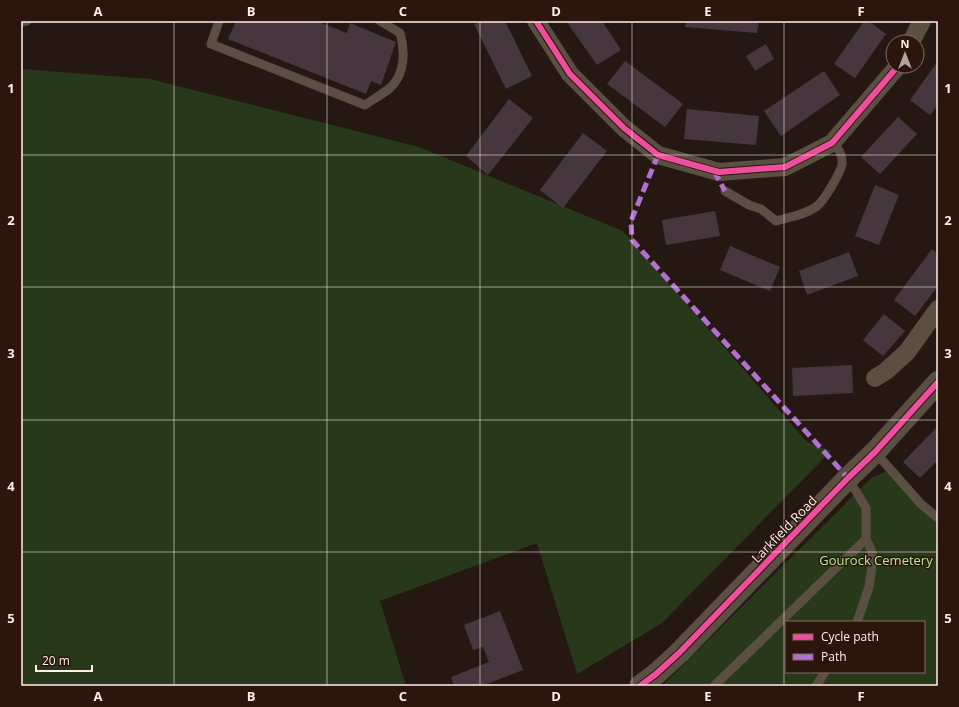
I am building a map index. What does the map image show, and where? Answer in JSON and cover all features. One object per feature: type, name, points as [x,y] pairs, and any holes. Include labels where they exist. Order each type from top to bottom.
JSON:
[{"type":"street","points":[[536,21],[570,74],[624,128],[658,155],[719,172],[785,167],[832,143],[891,74]]},
{"type":"street","points":[[915,34],[922,21]]},
{"type":"street","points":[[875,378],[907,352],[938,309]]},
{"type":"street","name":"Larkfield Road","points":[[640,686],[679,653],[875,452],[938,382]]},
{"type":"lane","points":[[21,22],[27,21]]},
{"type":"lane","points":[[219,21],[211,44],[365,105],[393,84],[403,65],[403,43],[400,33],[380,21]]},
{"type":"lane","points":[[725,191],[749,205],[761,209],[776,221],[800,214],[817,206],[829,192],[843,163],[839,150],[836,145],[832,143]]},
{"type":"lane","points":[[875,452],[921,504],[938,518]]},
{"type":"lane","points":[[848,478],[866,508],[866,539],[872,552],[869,587],[857,621]]},
{"type":"lane","points":[[714,686],[866,539]]},
{"type":"lane","points":[[816,686],[824,673]]},
{"type":"green space","points":[[21,69],[150,79],[419,147],[623,231],[807,442],[831,451],[662,623],[577,674],[537,543],[380,601],[406,686],[21,686]]},
{"type":"green space","name":"Gourock Cemetery","points":[[895,468],[938,519],[938,686],[662,686],[871,478]]},
{"type":"building","points":[[236,21],[316,21],[347,33],[350,23],[396,42],[381,85],[371,81],[366,94],[228,39]]},
{"type":"building","points":[[481,21],[505,21],[532,76],[506,89],[474,24]]},
{"type":"building","points":[[566,21],[602,21],[621,50],[597,65]]},
{"type":"building","points":[[686,21],[759,21],[757,33],[685,27]]},
{"type":"building","points":[[864,21],[868,21],[886,34],[855,78],[834,64]]},
{"type":"building","points":[[766,44],[774,59],[755,71],[746,56]]},
{"type":"building","points":[[625,61],[683,104],[665,127],[607,84]]},
{"type":"building","points":[[938,61],[938,105],[930,115],[910,100]]},
{"type":"building","points":[[824,71],[840,95],[781,136],[764,111]]},
{"type":"building","points":[[509,99],[533,118],[488,175],[466,156]]},
{"type":"building","points":[[687,109],[759,116],[756,145],[684,139]]},
{"type":"building","points":[[898,117],[917,134],[880,174],[861,157]]},
{"type":"building","points":[[583,133],[607,151],[563,208],[540,190]]},
{"type":"building","points":[[875,185],[899,195],[879,245],[855,236]]},
{"type":"building","points":[[715,211],[720,236],[666,245],[662,220]]},
{"type":"building","points":[[730,246],[780,267],[770,291],[720,270]]},
{"type":"building","points":[[932,249],[938,254],[938,286],[915,316],[894,300]]},
{"type":"building","points":[[849,252],[858,276],[807,295],[799,271]]},
{"type":"building","points":[[884,314],[905,331],[883,356],[863,340]]},
{"type":"building","points":[[852,365],[853,393],[793,396],[792,368]]},
{"type":"building","points":[[938,426],[938,460],[920,478],[903,462]]},
{"type":"building","points":[[500,611],[523,670],[482,686],[454,686],[451,677],[489,662],[483,647],[473,650],[464,625]]},
{"type":"marked path","points":[[658,155],[631,221],[632,240],[848,478]]},
{"type":"marked path","points":[[714,171],[725,191]]},
{"type":"cycle path","points":[[536,21],[570,74],[624,128],[658,155],[719,172],[785,167],[832,143],[891,74]]},
{"type":"cycle path","points":[[640,686],[679,653],[875,452],[938,382]]}]
